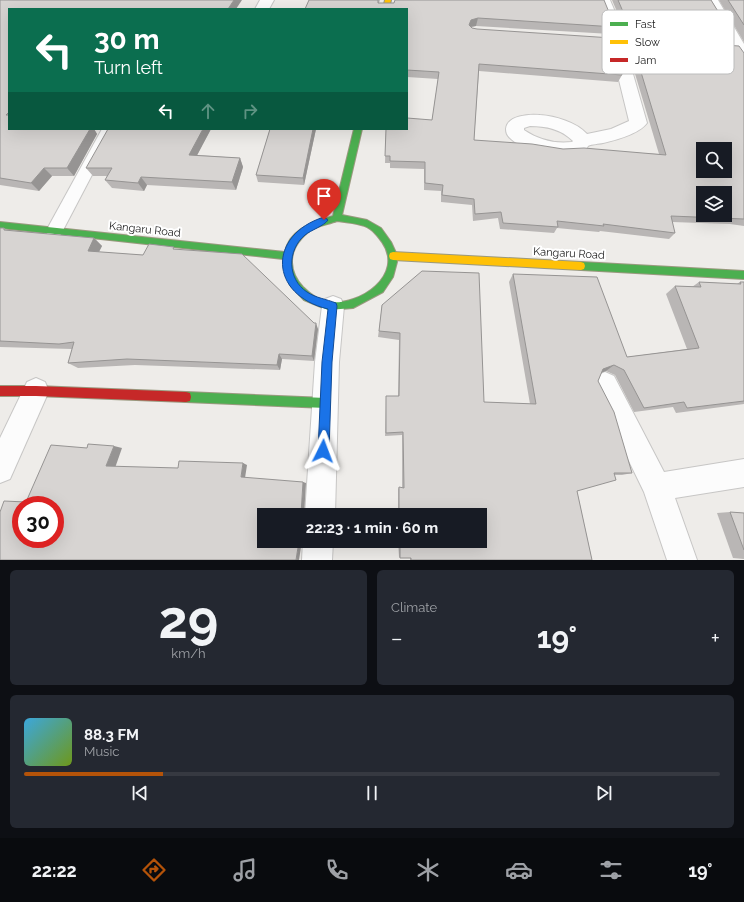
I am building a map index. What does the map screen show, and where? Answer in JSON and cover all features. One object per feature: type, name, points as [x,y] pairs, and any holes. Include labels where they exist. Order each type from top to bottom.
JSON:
[{"type":"main road","points":[[338,218],[358,130]]},
{"type":"main road","points":[[338,218],[353,219],[368,224],[380,232],[388,243],[393,256],[392,272],[384,286],[370,298],[352,305],[333,306],[316,302],[302,294],[292,282],[287,270],[287,256],[292,244],[300,234],[311,226],[324,220],[338,218]]},
{"type":"main road","name":"Kangaru Road","points":[[0,225],[287,256]]},
{"type":"main road","name":"Kangaru Road","points":[[393,256],[744,274]]},
{"type":"main road","points":[[0,391],[36,391],[326,403]]},
{"type":"street","points":[[711,0],[717,10]]},
{"type":"street","points":[[734,39],[742,52]]},
{"type":"street","points":[[583,141],[616,134],[638,123],[623,74]]},
{"type":"street","points":[[320,508],[327,362],[333,306]]},
{"type":"street","points":[[605,385],[657,488],[682,560]]},
{"type":"street","points":[[0,469],[36,391]]},
{"type":"street","points":[[657,488],[744,473]]},
{"type":"street","points":[[317,560],[318,548]]},
{"type":"lane","points":[[605,0],[607,10]]},
{"type":"lane","points":[[54,231],[108,130]]},
{"type":"building","points":[[0,0],[234,0],[229,8],[8,8],[8,113],[6,115],[8,115],[8,130],[89,130],[67,168],[44,168],[31,183],[0,178]]},
{"type":"building","points":[[309,0],[378,0],[378,3],[394,3],[395,0],[604,0],[608,10],[602,10],[602,26],[478,18],[471,20],[469,25],[472,28],[477,29],[602,37],[602,73],[479,64],[474,140],[532,144],[563,149],[584,148],[666,155],[642,74],[734,74],[734,46],[739,46],[744,53],[744,219],[732,219],[732,186],[696,186],[696,217],[671,216],[675,233],[603,224],[604,226],[557,221],[558,227],[503,223],[501,212],[475,214],[474,199],[442,195],[443,185],[425,183],[425,162],[390,161],[390,156],[385,156],[386,130],[408,130],[408,118],[432,120],[439,72],[408,70],[408,8],[305,8]]},
{"type":"building","points":[[618,0],[711,0],[717,10],[622,10]]},
{"type":"building","points":[[728,0],[744,0],[744,25]]},
{"type":"building","points":[[107,130],[202,130],[189,155],[240,158],[232,182],[141,177],[138,183],[105,180],[112,168],[86,168]]},
{"type":"building","points":[[270,130],[313,130],[303,178],[256,175]]},
{"type":"building","points":[[0,228],[4,228],[4,230],[94,238],[88,251],[143,255],[149,244],[174,247],[173,249],[242,254],[314,323],[316,323],[312,356],[279,354],[277,365],[127,359],[68,363],[74,342],[59,344],[0,341]]},
{"type":"building","points":[[422,271],[479,273],[484,402],[536,404],[513,274],[597,277],[627,357],[699,348],[675,286],[701,287],[699,282],[741,284],[740,282],[744,282],[744,401],[687,408],[684,402],[644,408],[624,370],[614,365],[603,369],[598,381],[614,412],[632,473],[614,473],[616,480],[577,491],[592,560],[411,560],[411,558],[400,558],[400,548],[487,548],[487,508],[399,508],[399,487],[404,488],[403,432],[386,433],[386,396],[399,396],[400,333],[379,331],[382,305]]},
{"type":"building","points":[[88,444],[114,446],[106,466],[178,468],[179,461],[243,463],[241,477],[303,482],[301,508],[257,508],[257,548],[298,548],[296,560],[0,560],[0,512],[4,501],[12,501],[12,548],[64,548],[64,496],[29,496],[51,445],[87,448]]},
{"type":"building","points":[[730,512],[744,513],[744,550]]},
{"type":"traffic: fast","points":[[337,218],[358,130]]},
{"type":"traffic: fast","points":[[337,218],[364,222],[378,230],[388,244],[392,253],[393,262],[389,277],[380,289],[353,304],[328,306],[307,297],[293,282],[287,263],[291,244],[307,228],[337,218]]},
{"type":"traffic: fast","points":[[0,225],[287,256]]},
{"type":"traffic: fast","points":[[581,266],[744,275]]},
{"type":"traffic: fast","points":[[186,397],[326,403]]},
{"type":"traffic: slow","points":[[386,8],[388,0]]},
{"type":"traffic: slow","points":[[393,256],[581,266]]},
{"type":"traffic: jam","points":[[0,391],[186,397]]},
{"type":"route","points":[[323,451],[327,362],[333,306],[316,302],[302,294],[292,282],[287,270],[287,256],[292,244],[300,234],[311,226],[324,220]]}]
